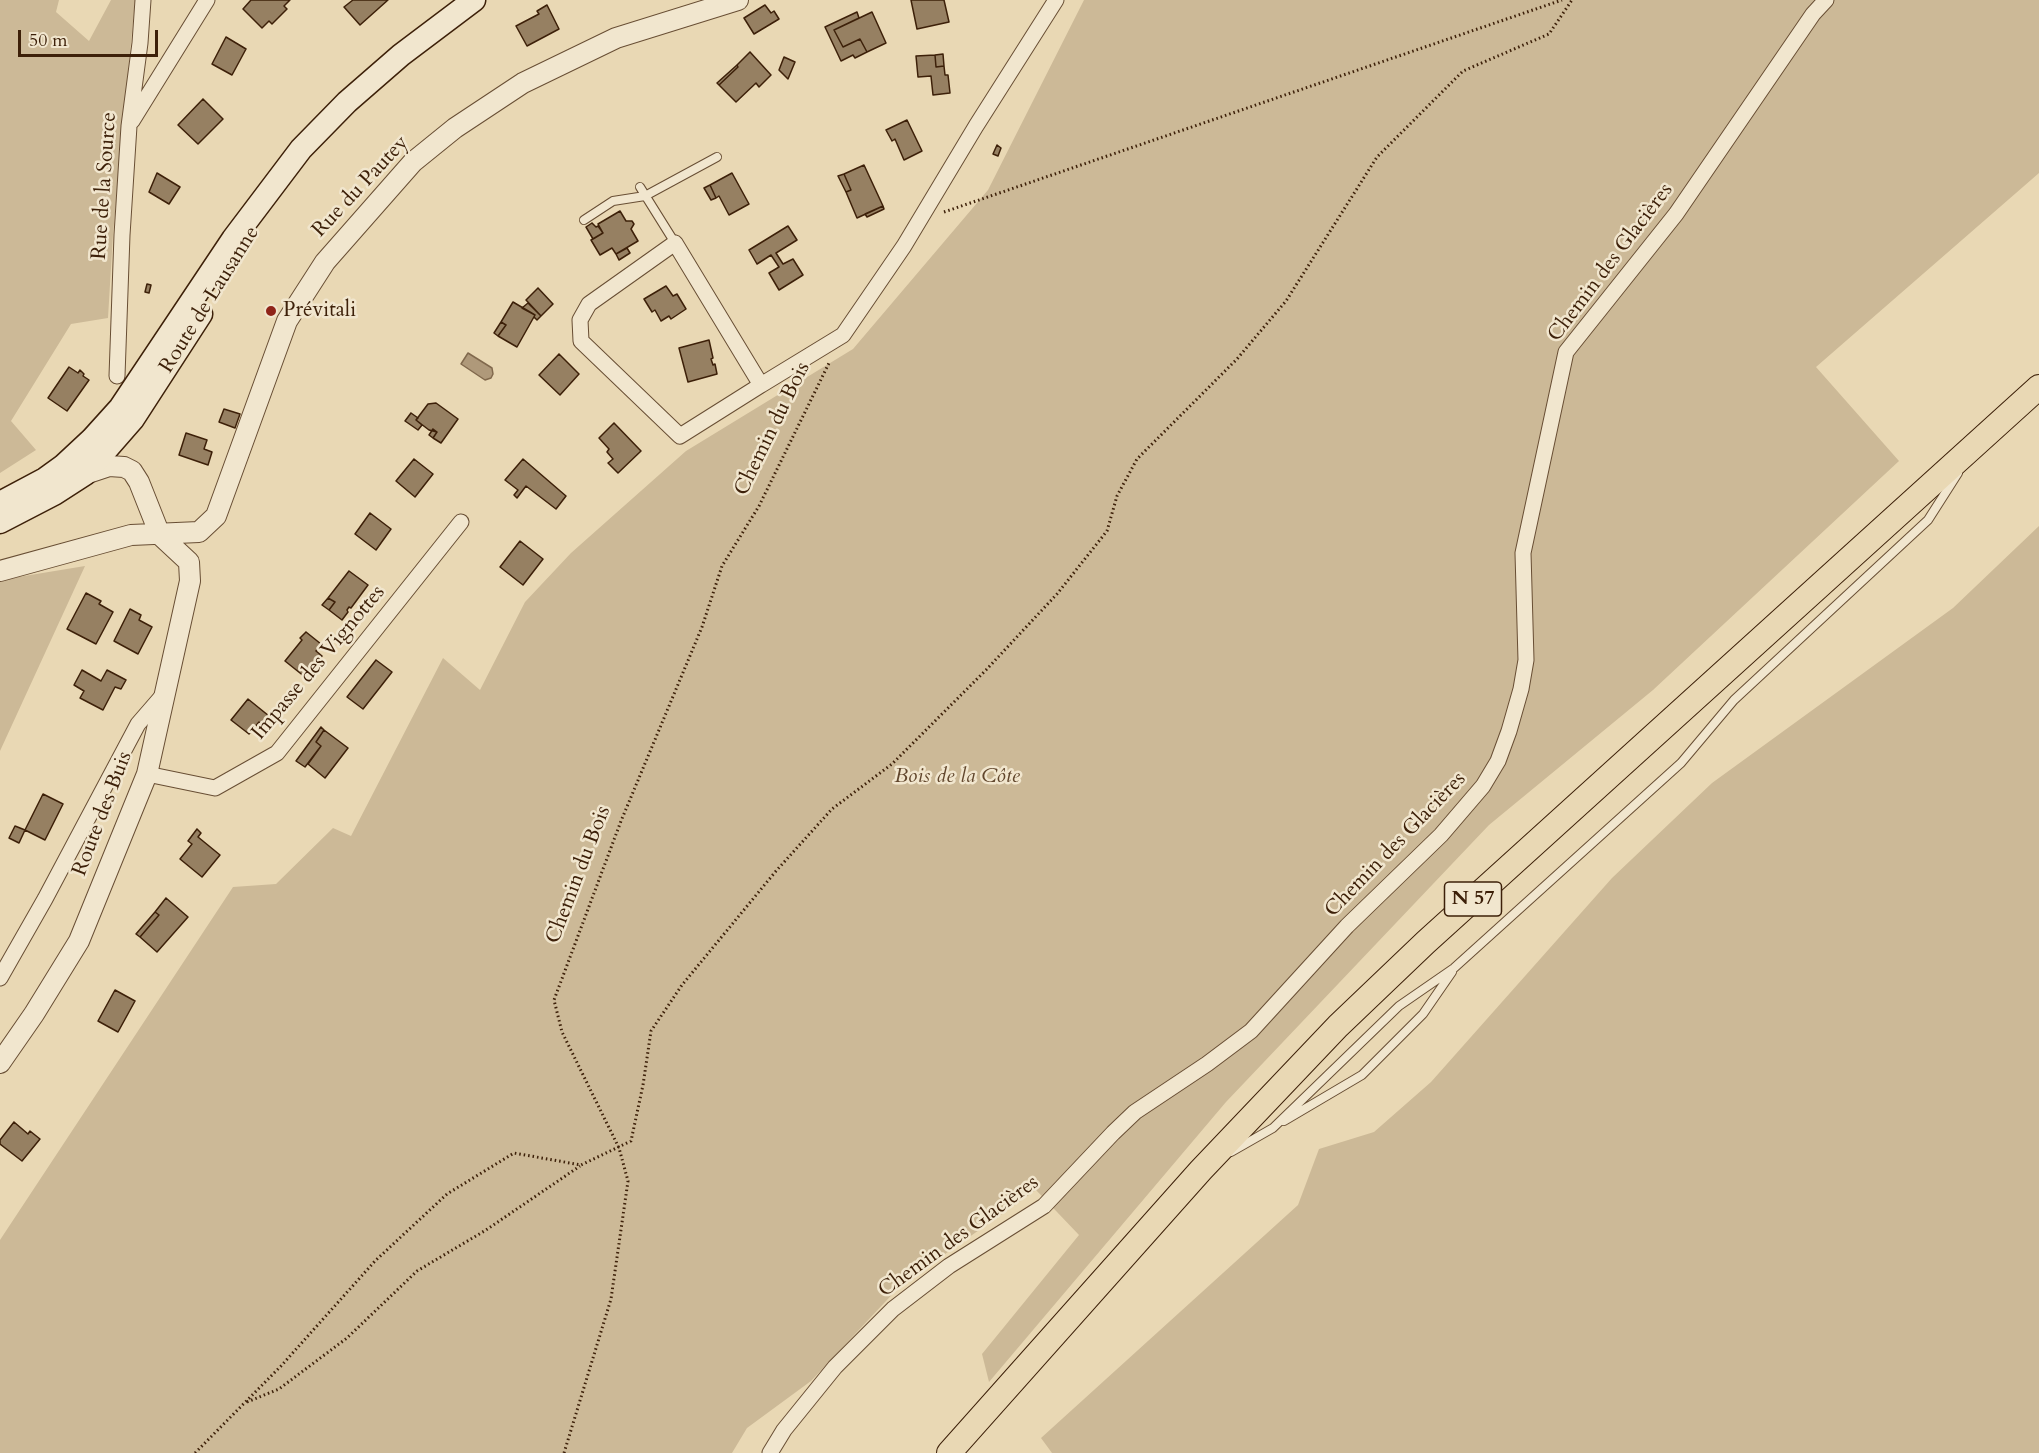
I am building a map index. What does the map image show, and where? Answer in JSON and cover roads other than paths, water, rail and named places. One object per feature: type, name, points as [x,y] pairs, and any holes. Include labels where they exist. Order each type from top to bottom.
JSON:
[{"type":"main road","name":"Route de Lausanne","points":[[0,503],[45,479],[63,466],[120,408],[232,239],[263,196],[316,134],[347,102],[401,55],[474,0]]},
{"type":"main road","name":"Route de Lausanne","points":[[0,522],[54,494],[85,474],[133,419],[281,192],[324,140],[363,100],[401,55]]},
{"type":"main road","name":"N 57","points":[[949,1453],[1201,1170],[1330,1033],[1426,942],[2039,387]]},
{"type":"street","name":"Rue de la Source","points":[[117,376],[129,126],[140,43],[142,0]]},
{"type":"street","points":[[129,126],[207,0]]},
{"type":"street","name":"Rue du Pautey","points":[[0,571],[131,535],[199,532],[216,516],[287,321],[325,262],[413,162],[454,128],[523,83],[615,38],[738,0]]},
{"type":"street","name":"Chemin du Bois","points":[[761,385],[675,243],[589,304],[580,320],[581,341],[680,436],[843,334],[904,246],[976,126],[1056,0]]},
{"type":"street","name":"Chemin des Glacières","points":[[770,1453],[784,1430],[835,1367],[885,1317],[949,1266],[1044,1206],[1135,1112],[1207,1064],[1251,1031],[1347,926],[1441,835],[1483,786],[1498,761],[1521,689],[1526,660],[1523,553],[1566,352],[1676,214],[1813,14],[1826,0]]},
{"type":"street","points":[[85,474],[110,466],[124,467],[132,471],[139,482],[160,535]]},
{"type":"street","name":"Impasse des Vignottes","points":[[147,774],[215,788],[278,753],[460,522]]},
{"type":"street","name":"Route des Buis","points":[[0,1064],[79,941],[147,774],[190,581],[189,562],[160,535]]},
{"type":"street","points":[[0,978],[45,899],[138,724],[166,692]]},
{"type":"lane","points":[[584,220],[614,201],[645,196],[717,158]]},
{"type":"lane","points":[[640,187],[675,243]]},
{"type":"lane","points":[[1273,1128],[1399,1006],[1454,968],[1681,763],[1734,700],[1928,520],[1978,442]]},
{"type":"lane","points":[[1201,1170],[1362,1075],[1423,1014],[1454,968]]},
{"type":"place","name":"Prévitali","points":[[271,311]]},
{"type":"park label","name":"Bois de la Côte","points":[[957,777]]}]
